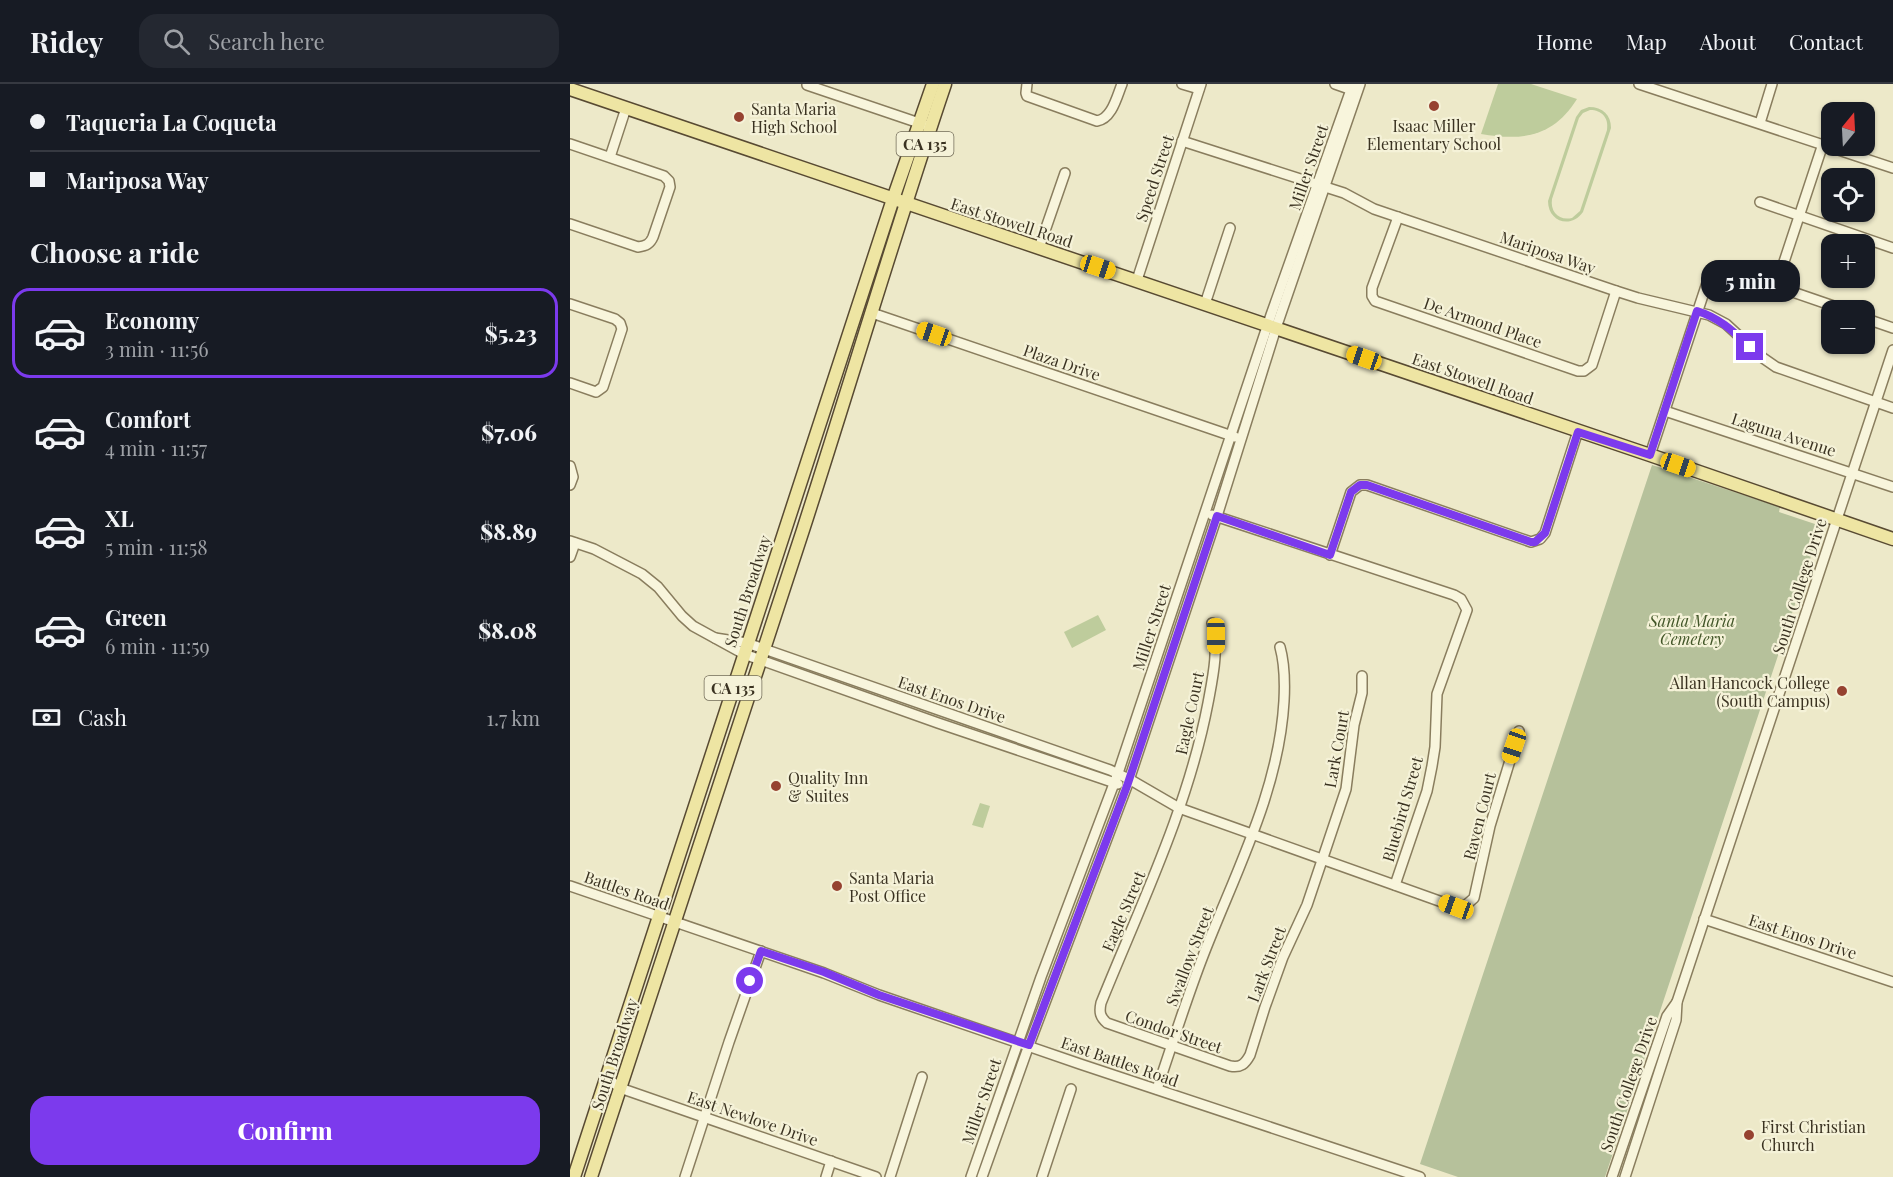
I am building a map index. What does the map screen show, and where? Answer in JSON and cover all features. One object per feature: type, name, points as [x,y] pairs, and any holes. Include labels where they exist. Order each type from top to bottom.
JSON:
[{"type":"main road","name":"South Broadway","points":[[925,125],[933,84]]},
{"type":"main road","name":"South Broadway","points":[[574,1177],[745,649],[925,125],[945,84]]},
{"type":"main road","name":"East Stowell Road","points":[[570,89],[1893,539]]},
{"type":"main road","name":"South Broadway","points":[[591,1177],[763,655],[872,313],[899,201]]},
{"type":"street","points":[[807,84],[925,125]]},
{"type":"street","points":[[1027,84],[1027,96],[1097,121],[1102,121],[1109,114],[1122,84]]},
{"type":"street","points":[[1182,84],[1200,87]]},
{"type":"street","points":[[1335,84],[1355,87]]},
{"type":"street","points":[[1639,84],[1821,143]]},
{"type":"street","points":[[1760,123],[1772,84]]},
{"type":"street","name":"Speed Street","points":[[1137,280],[1200,87]]},
{"type":"street","name":"Miller Street","points":[[971,1177],[1017,1041],[1118,773],[1205,513],[1355,87]]},
{"type":"street","points":[[610,157],[626,108]]},
{"type":"street","name":"Mariposa Way","points":[[1182,141],[1321,185],[1344,193],[1374,209],[1616,291],[1708,315],[1726,324],[1762,358],[1776,367],[1893,408]]},
{"type":"street","points":[[570,144],[664,176],[669,181],[670,187],[651,242],[645,246],[638,247],[570,224]]},
{"type":"street","points":[[1776,286],[1821,150]]},
{"type":"street","points":[[1858,156],[1893,168]]},
{"type":"street","points":[[1039,248],[1065,173]]},
{"type":"street","points":[[1760,202],[1893,248]]},
{"type":"street","name":"De Armond Place","points":[[1398,216],[1372,288],[1375,301],[1578,371],[1584,371],[1592,365],[1616,291]]},
{"type":"street","points":[[1205,304],[1230,228]]},
{"type":"street","points":[[1650,455],[1712,268],[1717,266],[1821,302]]},
{"type":"street","points":[[570,304],[615,319],[620,323],[622,329],[603,387],[596,392],[570,383]]},
{"type":"street","name":"Plaza Drive","points":[[872,313],[1242,440]]},
{"type":"street","points":[[1875,322],[1893,328]]},
{"type":"street","name":"Miller Street","points":[[982,1177],[1128,783],[1242,440],[1272,327]]},
{"type":"street","name":"South College Drive","points":[[1625,1177],[1676,1020],[1677,1002],[1893,350]]},
{"type":"street","name":"Laguna Avenue","points":[[1665,411],[1893,487]]},
{"type":"street","points":[[1205,513],[1330,555],[1351,492],[1360,485],[1375,486],[1535,542],[1543,536],[1578,432]]},
{"type":"street","points":[[570,466],[573,477],[570,485]]},
{"type":"street","points":[[570,557],[573,542]]},
{"type":"street","name":"East Enos Drive","points":[[573,542],[594,549],[642,574],[658,587],[693,626],[715,638],[1118,773],[1128,783]]},
{"type":"street","name":"Bluebird Street","points":[[1330,555],[1454,595],[1461,599],[1467,610],[1437,694],[1435,747],[1427,791],[1395,885]]},
{"type":"street","name":"Eagle Court","points":[[1179,808],[1203,728],[1214,669],[1216,636],[1212,623]]},
{"type":"street","name":"Swallow Street","points":[[1157,1089],[1203,957],[1252,834],[1279,750],[1284,667],[1280,647]]},
{"type":"street","name":"East Enos Drive","points":[[763,655],[1114,783],[1128,783],[1145,789],[1179,808],[1323,860],[1456,907],[1466,905]]},
{"type":"street","name":"Lark Court","points":[[1323,860],[1346,789],[1354,725],[1362,693],[1362,676]]},
{"type":"street","name":"Raven Court","points":[[1466,905],[1474,898],[1490,826],[1519,731]]},
{"type":"street","name":"Eagle Street","points":[[1107,1023],[1101,1017],[1099,1010],[1101,1003],[1159,866],[1179,808]]},
{"type":"street","name":"Lark Street","points":[[1230,1066],[1243,1065],[1250,1055],[1283,957],[1307,905],[1323,860]]},
{"type":"street","name":"Battles Road","points":[[570,886],[675,922]]},
{"type":"street","name":"East Enos Drive","points":[[1704,920],[1893,982]]},
{"type":"street","name":"East Battles Road","points":[[675,922],[824,972],[879,995],[1420,1177]]},
{"type":"street","points":[[685,1177],[761,951]]},
{"type":"street","name":"South College Drive","points":[[1612,1177],[1667,1016],[1677,1002]]},
{"type":"street","name":"Condor Street","points":[[1107,1023],[1230,1066]]},
{"type":"street","points":[[890,1177],[922,1077]]},
{"type":"street","name":"East Newlove Drive","points":[[604,1083],[876,1177]]},
{"type":"street","points":[[1042,1177],[1071,1089]]},
{"type":"street","points":[[826,1177],[831,1161]]},
{"type":"green space","points":[[1498,84],[1531,84],[1577,99],[1568,112],[1547,129],[1524,136],[1481,134]]},
{"type":"green space","points":[[1594,107],[1602,110],[1610,119],[1611,128],[1583,212],[1567,222],[1561,221],[1552,214],[1548,201],[1576,117],[1581,110]],"holes":[[[1594,110],[1606,118],[1607,130],[1580,211],[1572,218],[1559,217],[1552,208],[1552,199],[1579,118],[1583,113]]]},
{"type":"green space","name":"Santa Maria Cemetery","points":[[1652,465],[1780,507],[1779,512],[1821,526],[1605,1177],[1458,1177],[1420,1164]]},
{"type":"green space","points":[[1098,615],[1106,630],[1072,648],[1064,632]]},
{"type":"green space","points":[[980,803],[990,806],[983,828],[972,825]]},
{"type":"place","name":"Isaac Miller Elementary School","points":[[1434,106]]},
{"type":"place","name":"Santa Maria High School","points":[[739,117]]},
{"type":"place","name":"Allan Hancock College (South Campus)","points":[[1842,691]]},
{"type":"place","name":"Quality Inn & Suites","points":[[776,786]]},
{"type":"place","name":"Santa Maria Post Office","points":[[837,886]]},
{"type":"place","name":"First Christian Church","points":[[1749,1135]]},
{"type":"route","points":[[750,981],[761,951],[824,972],[879,995],[1029,1045],[1127,786],[1217,516],[1330,555],[1351,492],[1360,485],[1367,485],[1535,542],[1545,533],[1578,432],[1650,455],[1697,311],[1726,324],[1750,347]]}]
